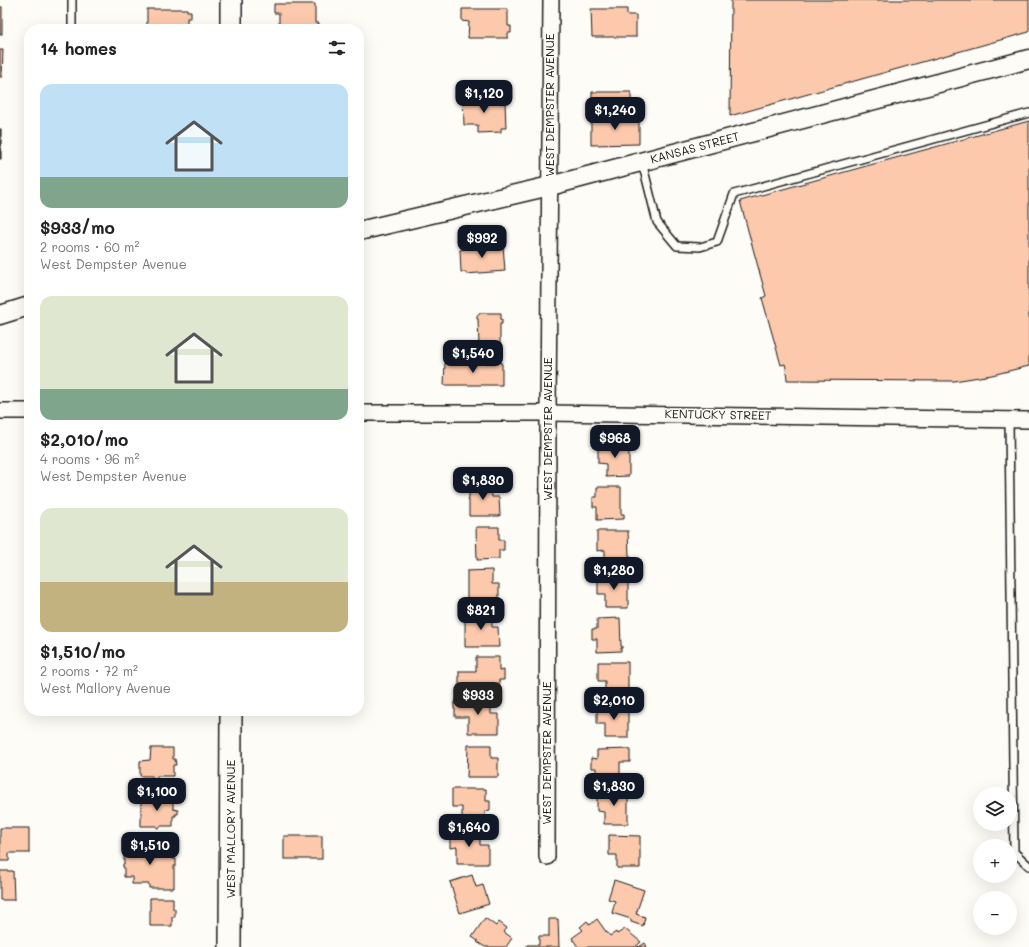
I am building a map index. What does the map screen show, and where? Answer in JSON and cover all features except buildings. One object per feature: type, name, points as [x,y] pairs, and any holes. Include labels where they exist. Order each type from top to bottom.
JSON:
[{"type":"main road","points":[[231,0],[231,24]]},
{"type":"main road","name":"WEST MALLORY AVENUE","points":[[230,947],[231,716]]},
{"type":"street","name":"WEST DEMPSTER AVENUE","points":[[547,857],[550,0]]},
{"type":"street","name":"KANSAS STREET","points":[[364,230],[550,186],[1029,59]]},
{"type":"street","points":[[0,315],[24,308]]},
{"type":"street","points":[[0,411],[24,411]]},
{"type":"street","name":"KENTUCKY STREET","points":[[364,413],[548,413],[1029,420]]},
{"type":"lane","points":[[72,0],[72,24]]},
{"type":"lane","points":[[642,162],[657,222],[677,246],[700,247],[717,242],[734,194],[1029,113]]},
{"type":"lane","points":[[1009,420],[1014,852],[1029,866]]}]
